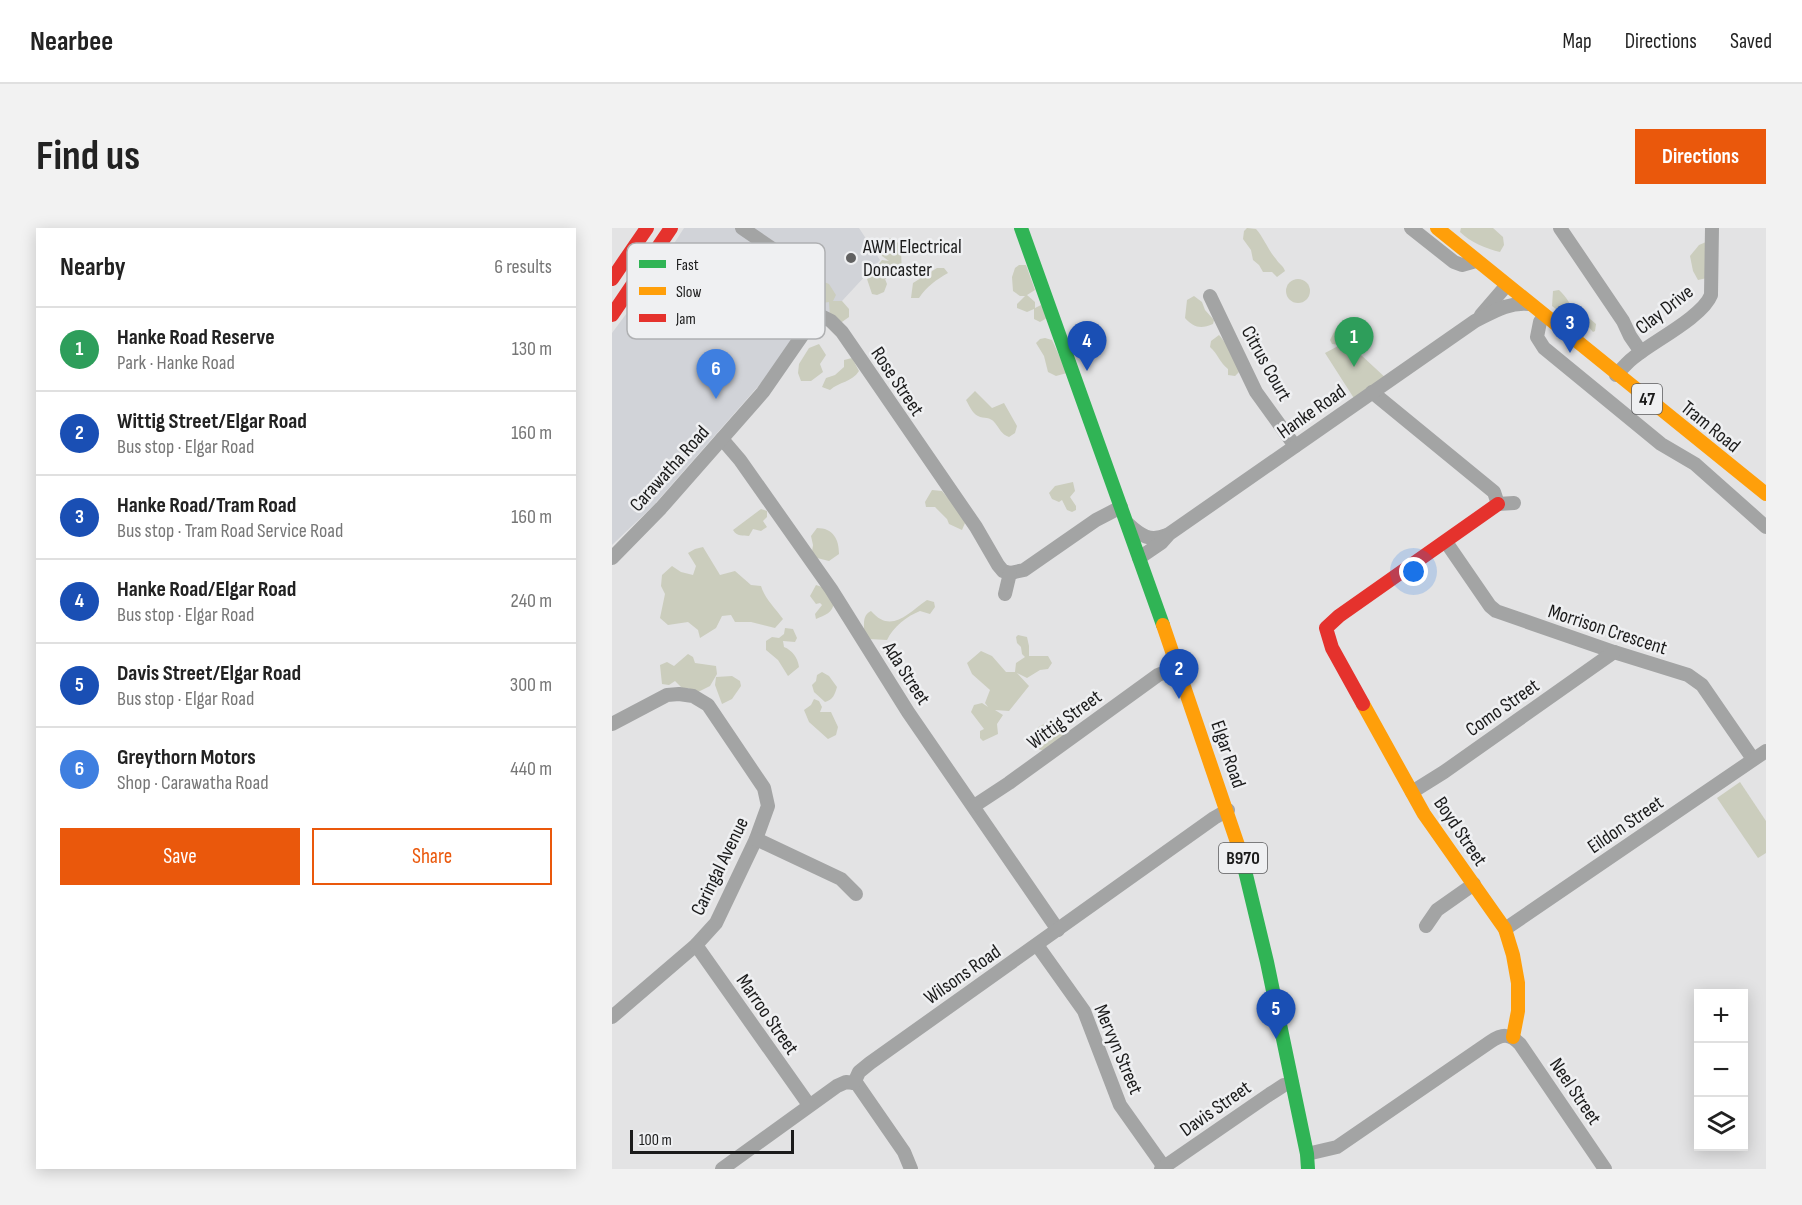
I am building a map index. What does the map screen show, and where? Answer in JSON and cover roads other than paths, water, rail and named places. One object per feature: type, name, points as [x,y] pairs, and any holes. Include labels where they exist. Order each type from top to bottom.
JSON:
[{"type":"main road","points":[[637,243],[647,228]]},
{"type":"main road","points":[[661,243],[671,228]]},
{"type":"main road","name":"Elgar Road","points":[[1021,228],[1228,810],[1245,867],[1307,1154],[1308,1169]]},
{"type":"main road","name":"Tram Road","points":[[1437,228],[1766,494]]},
{"type":"main road","points":[[612,279],[627,257]]},
{"type":"main road","points":[[612,315],[627,293]]},
{"type":"main road","name":"Boyd Street","points":[[1498,504],[1339,616],[1326,628],[1332,648],[1424,814],[1505,929],[1512,948],[1520,1002],[1520,1013],[1513,1037]]},
{"type":"street","points":[[742,228],[764,243]]},
{"type":"street","points":[[1412,228],[1454,262],[1462,265],[1476,261]]},
{"type":"street","points":[[1560,228],[1623,321],[1630,336],[1643,350]]},
{"type":"street","name":"Clay Drive","points":[[1616,375],[1643,350],[1696,314],[1708,302],[1711,295],[1712,228]]},
{"type":"street","name":"Hanke Road","points":[[1475,321],[1506,286]]},
{"type":"street","name":"Citrus Court","points":[[1210,296],[1256,392],[1295,446]]},
{"type":"street","name":"Hanke Road","points":[[1139,558],[1161,543],[1169,534],[1475,321],[1513,303],[1529,304]]},
{"type":"street","points":[[1544,316],[1537,330],[1537,337],[1544,348],[1661,444],[1695,464],[1766,527]]},
{"type":"street","name":"Rose Street","points":[[825,318],[842,332],[976,527],[998,565],[1003,571],[1010,573]]},
{"type":"street","name":"Carawatha Road","points":[[612,558],[661,508],[722,439],[777,374],[800,339]]},
{"type":"street","points":[[1372,392],[1494,492],[1498,504],[1514,503]]},
{"type":"street","name":"Ada Street","points":[[722,439],[740,460],[831,589],[897,694],[1058,930]]},
{"type":"street","points":[[1005,594],[1010,573],[1024,570],[1096,520],[1121,507]]},
{"type":"street","points":[[1127,523],[1148,538],[1159,538],[1169,534]]},
{"type":"street","name":"Morrison Crescent","points":[[1446,542],[1490,606],[1496,611],[1688,675],[1702,685],[1753,759]]},
{"type":"street","name":"Como Street","points":[[1412,792],[1614,652]]},
{"type":"street","name":"Wittig Street","points":[[974,806],[1158,675],[1178,667]]},
{"type":"street","name":"Caringal Avenue","points":[[612,724],[667,696],[679,694],[693,696],[708,705],[764,788],[768,806],[756,839],[716,922],[696,945],[612,1017]]},
{"type":"street","name":"Eildon Street","points":[[1505,929],[1766,751]]},
{"type":"street","name":"Wilsons Road","points":[[722,1169],[837,1086],[846,1082],[854,1083],[859,1072],[870,1063],[1228,810]]},
{"type":"street","points":[[756,839],[842,879],[856,894]]},
{"type":"street","points":[[1426,926],[1437,910],[1474,884]]},
{"type":"street","name":"Marroo Street","points":[[696,945],[809,1105]]},
{"type":"street","name":"Mervyn Street","points":[[1037,945],[1084,1011],[1120,1105],[1163,1168]]},
{"type":"street","points":[[1307,1154],[1337,1147],[1497,1037],[1513,1037]]},
{"type":"street","name":"Neel Street","points":[[1513,1037],[1527,1053],[1605,1169]]},
{"type":"street","points":[[854,1083],[857,1084],[904,1152],[911,1169]]},
{"type":"street","name":"Davis Street","points":[[1163,1168],[1269,1094],[1292,1083]]},
{"type":"place","name":"AWM Electrical Doncaster","points":[[851,258]]},
{"type":"place","name":"Hanke Road/Tram Road","points":[[1570,353]]},
{"type":"place","name":"Hanke Road Reserve","points":[[1354,367]]},
{"type":"place","name":"Hanke Road/Elgar Road","points":[[1087,371]]},
{"type":"place","name":"Greythorn Motors","points":[[716,399]]},
{"type":"place","name":"Wittig Street/Elgar Road","points":[[1179,699]]},
{"type":"place","name":"Davis Street/Elgar Road","points":[[1276,1039]]}]
